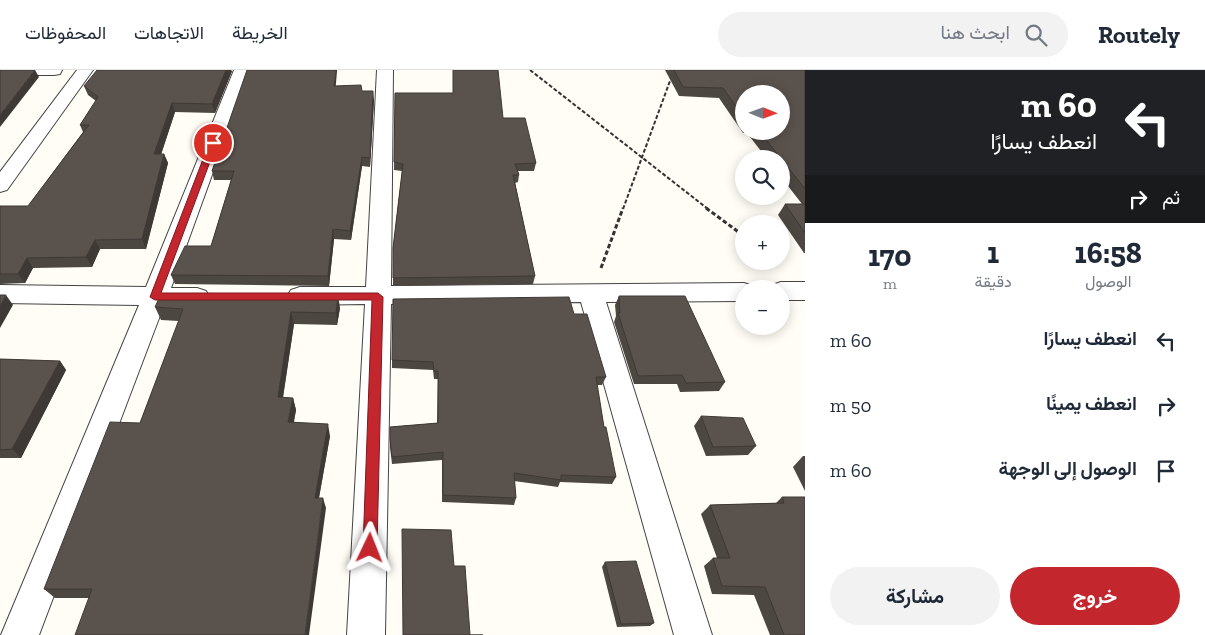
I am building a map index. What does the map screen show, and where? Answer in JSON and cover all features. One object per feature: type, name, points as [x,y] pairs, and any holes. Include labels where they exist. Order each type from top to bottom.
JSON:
[{"type":"street","points":[[0,70],[54,70]]},
{"type":"street","points":[[0,186],[85,70]]},
{"type":"street","points":[[20,635],[155,297],[242,70]]},
{"type":"street","points":[[366,635],[385,70]]},
{"type":"street","points":[[790,291],[805,291]]},
{"type":"street","points":[[274,296],[378,297],[735,292]]},
{"type":"street","points":[[0,294],[155,297],[225,296]]},
{"type":"street","points":[[591,294],[694,635]]},
{"type":"path","points":[[530,70],[642,159],[735,229]]},
{"type":"path","points":[[591,294],[674,70]]},
{"type":"building","points":[[0,70],[35,70],[0,115]]},
{"type":"building","points":[[97,70],[226,70],[212,104],[172,103],[154,154],[164,154],[142,239],[95,240],[86,257],[27,258],[18,274],[0,274],[0,206],[28,206],[89,125],[80,125],[98,97],[84,86]]},
{"type":"building","points":[[247,70],[336,70],[334,86],[361,85],[362,91],[373,91],[370,158],[362,157],[350,231],[333,229],[328,276],[171,275],[185,246],[211,246],[234,171],[212,171]]},
{"type":"building","points":[[453,70],[498,70],[503,118],[525,118],[536,163],[515,164],[519,175],[513,175],[535,276],[393,278],[393,248],[403,164],[394,162],[395,93],[453,93]]},
{"type":"building","points":[[674,70],[805,70],[805,189],[790,170],[790,150],[774,150],[766,140],[790,140],[790,85],[735,85],[735,105],[723,88],[683,87]]},
{"type":"building","points":[[805,204],[805,233],[786,205]]},
{"type":"building","points":[[161,294],[338,295],[336,313],[291,312],[278,397],[293,398],[288,422],[328,424],[315,498],[323,498],[305,635],[75,635],[92,589],[44,589],[110,422],[140,423],[183,309],[155,307]]},
{"type":"building","points":[[0,295],[6,295],[0,306]]},
{"type":"building","points":[[619,296],[685,296],[725,382],[686,383],[682,375],[638,376],[618,313],[620,313]]},
{"type":"building","points":[[569,297],[574,314],[587,314],[606,377],[596,377],[604,427],[606,427],[616,477],[561,475],[561,480],[514,473],[516,498],[443,495],[443,452],[392,457],[390,427],[438,423],[438,371],[434,371],[433,362],[392,360],[393,299]]},
{"type":"building","points":[[0,359],[60,361],[12,449],[0,450]]},
{"type":"building","points":[[701,416],[743,418],[756,446],[713,447]]},
{"type":"building","points":[[782,497],[805,497],[805,635],[784,635],[765,587],[722,586],[713,558],[730,558],[710,505],[784,503]]},
{"type":"building","points":[[402,529],[451,530],[454,566],[465,566],[470,635],[403,635]]},
{"type":"building","points":[[636,561],[654,623],[621,624],[605,562]]},
{"type":"route","points":[[213,143],[155,297],[378,297],[370,548]]}]
